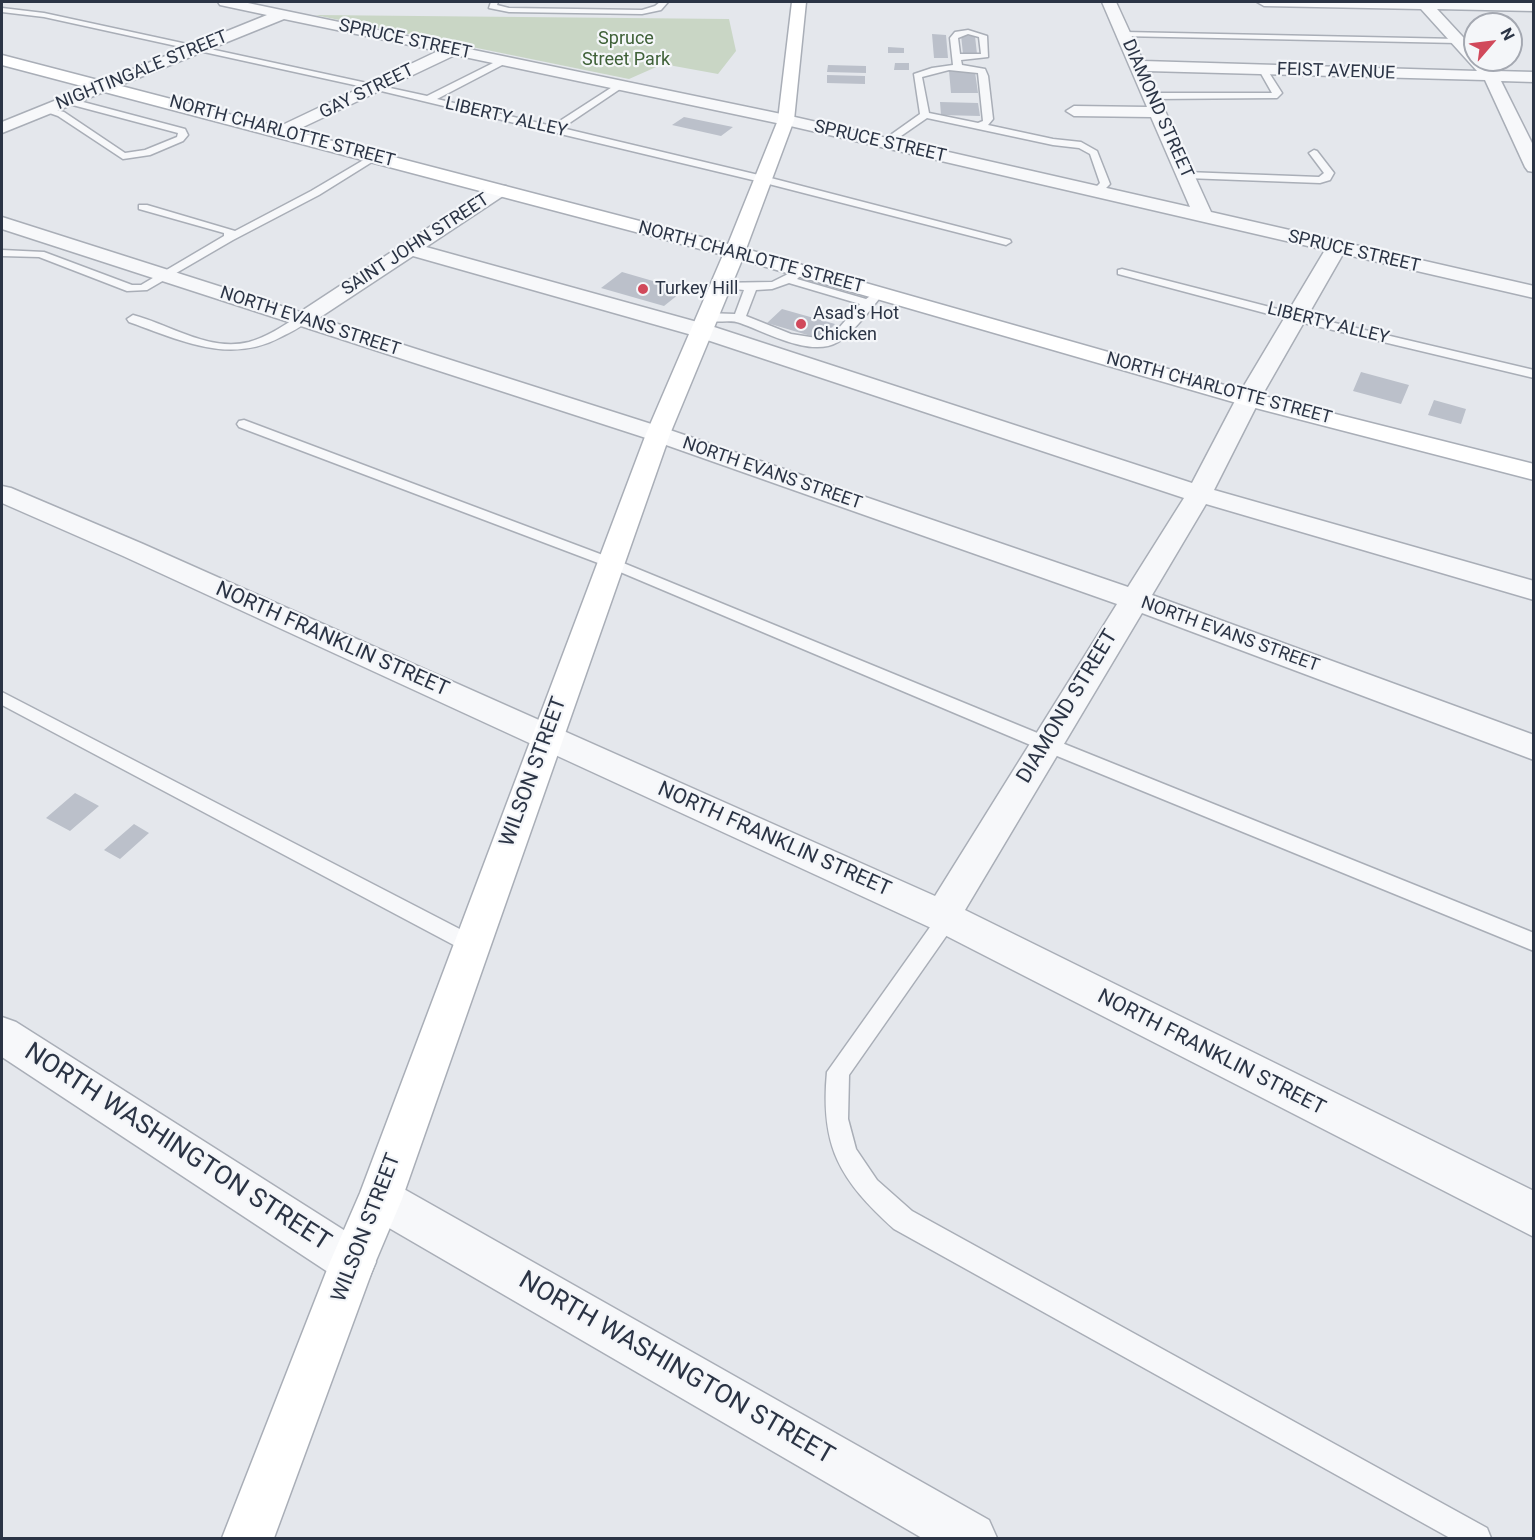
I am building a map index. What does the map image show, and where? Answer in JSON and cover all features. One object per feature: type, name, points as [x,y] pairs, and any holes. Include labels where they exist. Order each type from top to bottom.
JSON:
[{"type":"main road","name":"WILSON STREET","points":[[248,1539],[353,1262],[380,1199],[658,434],[703,323],[736,286],[735,252],[786,120],[799,2]]},
{"type":"main road","name":"NORTH CHARLOTTE STREET","points":[[2,60],[735,252],[795,275],[873,298],[1248,399],[1533,471]]},
{"type":"street","name":"SPRUCE STREET","points":[[225,2],[786,120],[1533,292]]},
{"type":"street","name":"DIAMOND STREET","points":[[1109,2],[1204,217]]},
{"type":"street","points":[[1264,2],[1424,3],[1533,7]]},
{"type":"street","points":[[1424,3],[1463,46]]},
{"type":"street","name":"NIGHTINGALE STREET","points":[[2,128],[282,14]]},
{"type":"street","name":"GAY STREET","points":[[282,132],[451,51]]},
{"type":"street","name":"FEIST AVENUE","points":[[1139,66],[1533,77]]},
{"type":"street","points":[[1487,72],[1533,167]]},
{"type":"street","points":[[1074,111],[1158,112]]},
{"type":"street","name":"SAINT JOHN STREET","points":[[303,319],[499,190]]},
{"type":"street","name":"NORTH EVANS STREET","points":[[2,223],[658,434],[1133,599],[1533,748]]},
{"type":"street","name":"DIAMOND STREET","points":[[944,918],[1133,599],[1199,494],[1248,399],[1336,248]]},
{"type":"street","points":[[411,249],[703,323],[1199,494],[1533,591]]},
{"type":"street","name":"NORTH FRANKLIN STREET","points":[[2,494],[133,550],[944,918],[1533,1215]]},
{"type":"street","name":"NORTH WASHINGTON STREET","points":[[2,1035],[353,1262]]},
{"type":"street","name":"NORTH WASHINGTON STREET","points":[[380,1199],[971,1539]]},
{"type":"lane","points":[[495,2],[492,6],[509,10],[642,12],[658,8],[664,2]]},
{"type":"lane","name":"LIBERTY ALLEY","points":[[2,10],[44,15],[429,99],[763,179],[1006,242]]},
{"type":"lane","points":[[1124,33],[1458,41]]},
{"type":"lane","points":[[957,57],[958,68]]},
{"type":"lane","points":[[429,99],[503,61]]},
{"type":"lane","points":[[926,115],[916,76],[924,72],[973,68],[982,71],[984,76],[988,119],[978,127]]},
{"type":"lane","points":[[1151,96],[1274,96],[1278,93],[1263,69]]},
{"type":"lane","points":[[554,129],[620,85]]},
{"type":"lane","points":[[46,110],[61,114],[123,156],[147,153],[183,135],[182,131],[68,101]]},
{"type":"lane","points":[[885,143],[926,115],[1088,148],[1094,153],[1105,184],[1096,192]]},
{"type":"lane","points":[[1186,174],[1320,180],[1326,178],[1329,173],[1314,153]]},
{"type":"lane","points":[[2,252],[40,254],[131,289],[143,288],[229,238],[315,193],[375,157]]},
{"type":"lane","points":[[143,207],[230,231],[229,238]]},
{"type":"lane","points":[[2,252],[37,234]]},
{"type":"lane","name":"LIBERTY ALLEY","points":[[1122,272],[1295,317],[1533,374]]},
{"type":"lane","points":[[740,318],[736,286],[795,275]]},
{"type":"lane","points":[[703,323],[740,318],[804,342],[824,344],[832,340],[873,298]]},
{"type":"lane","points":[[133,320],[218,347],[242,348],[264,341],[303,319]]},
{"type":"lane","points":[[244,424],[610,563],[1046,744],[1533,942]]},
{"type":"lane","points":[[2,698],[472,945]]},
{"type":"lane","points":[[944,918],[838,1072],[834,1096],[838,1137],[847,1160],[875,1197],[903,1220],[1477,1539]]},
{"type":"green space","name":"Spruce Street Park","points":[[315,15],[729,19],[736,51],[718,74],[663,64],[629,79]]},
{"type":"building","points":[[932,34],[946,35],[948,58],[934,58]]},
{"type":"building","points":[[961,35],[975,36],[977,54],[963,54]]},
{"type":"building","points":[[888,47],[904,48],[904,53],[888,53]]},
{"type":"building","points":[[895,63],[909,63],[909,70],[894,70]]},
{"type":"building","points":[[828,65],[866,66],[866,73],[827,72]]},
{"type":"building","points":[[949,71],[975,72],[978,93],[951,93]]},
{"type":"building","points":[[827,75],[865,76],[865,84],[827,83]]},
{"type":"building","points":[[940,102],[978,103],[980,116],[941,115]]},
{"type":"building","points":[[684,117],[733,127],[721,136],[672,125]]},
{"type":"building","name":"Turkey Hill","points":[[622,272],[684,290],[664,306],[601,288]]},
{"type":"building","name":"Asad's Hot Chicken","points":[[782,309],[835,324],[821,339],[767,323]]},
{"type":"building","points":[[1361,372],[1409,385],[1401,404],[1353,391]]},
{"type":"building","points":[[1434,400],[1466,409],[1461,424],[1428,415]]},
{"type":"building","points":[[75,793],[99,806],[70,831],[46,818]]},
{"type":"building","points":[[134,824],[149,833],[120,859],[104,850]]},
{"type":"place","name":"Turkey Hill","points":[[643,289]]},
{"type":"place","name":"Asad's Hot Chicken","points":[[801,324]]}]
